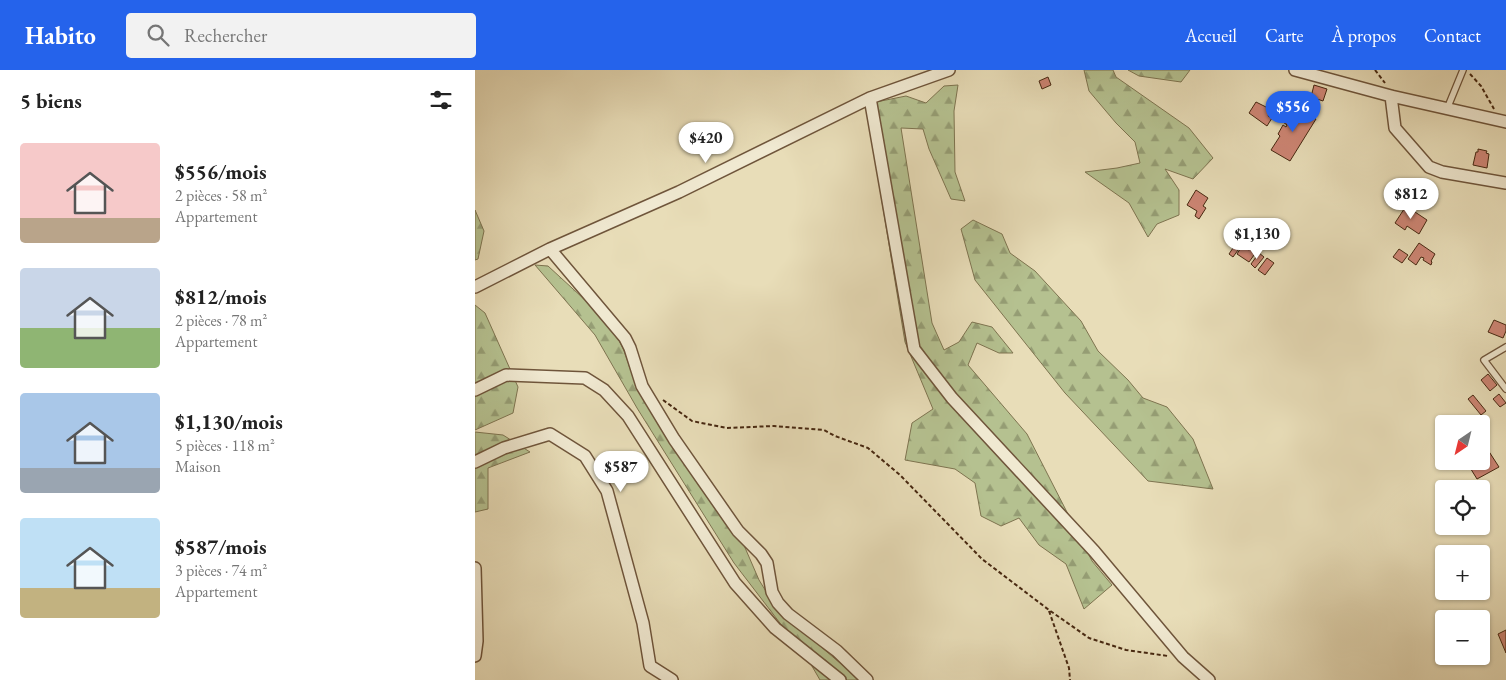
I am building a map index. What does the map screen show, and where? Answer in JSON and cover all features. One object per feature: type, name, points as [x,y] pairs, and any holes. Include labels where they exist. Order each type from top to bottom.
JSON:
[{"type":"street","points":[[475,287],[550,249],[679,192],[870,98],[949,70]]},
{"type":"street","points":[[1295,70],[1391,96],[1502,121]]},
{"type":"street","points":[[1391,96],[1395,128],[1429,167],[1442,172],[1506,183]]},
{"type":"street","points":[[870,98],[914,349],[952,398],[1094,551],[1183,657],[1209,680]]},
{"type":"street","points":[[550,249],[625,338],[642,386],[674,439],[738,531],[761,554],[767,563],[771,592],[778,603],[788,614],[837,651],[867,680]]},
{"type":"street","points":[[475,390],[506,374],[585,378],[604,390],[628,416],[735,583],[775,628],[840,680]]},
{"type":"street","points":[[475,462],[504,448],[551,434],[585,456],[607,491],[643,623],[649,666],[672,680]]},
{"type":"street","points":[[475,568],[477,641],[475,656]]},
{"type":"lane","points":[[1447,109],[1463,70]]},
{"type":"lane","points":[[1506,347],[1484,360],[1506,389]]},
{"type":"path","points":[[1467,70],[1481,86],[1502,121]]},
{"type":"path","points":[[659,398],[692,421],[727,428],[774,426],[824,430],[868,448],[900,475],[982,559],[1089,638],[1126,650],[1183,657]]},
{"type":"path","points":[[1049,610],[1069,668],[1070,680]]},
{"type":"green space","points":[[1084,70],[1113,70],[1116,77],[1189,128],[1213,158],[1193,179],[1165,169],[1179,190],[1179,215],[1157,224],[1148,237],[1129,203],[1085,172],[1140,163],[1135,142],[1089,91]]},
{"type":"green space","points":[[1128,70],[1190,70],[1181,82],[1139,76]]},
{"type":"green space","points":[[958,85],[954,111],[955,172],[965,201],[951,199],[929,149],[923,129],[901,128],[932,323],[944,350],[959,342],[972,322],[992,327],[1013,353],[999,353],[977,343],[968,365],[1027,434],[1092,561],[1112,585],[1084,609],[1066,564],[1039,545],[1019,518],[1001,526],[981,516],[975,483],[955,469],[905,460],[912,423],[933,409],[905,342],[866,104],[906,96],[926,103],[944,86]]},
{"type":"green space","points":[[475,210],[484,231],[478,259],[475,260]]},
{"type":"green space","points":[[973,220],[1002,234],[1010,253],[1035,271],[1081,321],[1098,351],[1128,380],[1143,398],[1167,407],[1193,439],[1213,489],[1148,481],[1065,393],[975,280],[961,229]]},
{"type":"green space","points":[[535,265],[548,266],[609,322],[623,348],[634,379],[743,543],[759,580],[772,601],[787,618],[860,680],[820,680],[809,661],[734,563],[637,408],[595,335]]},
{"type":"green space","points":[[475,305],[485,313],[518,387],[513,413],[475,430]]},
{"type":"green space","points":[[475,432],[503,435],[530,452],[488,468],[488,509],[475,512]]},
{"type":"building","points":[[1048,77],[1051,85],[1042,89],[1039,81]]},
{"type":"building","points":[[1314,85],[1327,89],[1323,101],[1311,97]]},
{"type":"building","points":[[1256,102],[1272,110],[1268,116],[1272,118],[1267,126],[1249,113]]},
{"type":"building","points":[[1298,108],[1316,119],[1290,161],[1271,150],[1280,136],[1278,134],[1283,125],[1286,127],[1287,125],[1283,122],[1290,111],[1294,113]]},
{"type":"building","points":[[1478,149],[1487,151],[1486,153],[1489,154],[1487,168],[1473,165]]},
{"type":"building","points":[[1196,190],[1208,198],[1203,206],[1206,208],[1199,219],[1195,216],[1197,211],[1187,205]]},
{"type":"building","points":[[1406,206],[1427,220],[1419,234],[1407,226],[1405,230],[1395,223]]},
{"type":"building","points":[[1237,242],[1241,246],[1233,257],[1229,254]]},
{"type":"building","points":[[1419,243],[1435,254],[1431,265],[1421,257],[1416,265],[1408,259]]},
{"type":"building","points":[[1242,246],[1249,250],[1251,247],[1257,251],[1249,262],[1237,254]]},
{"type":"building","points":[[1399,249],[1408,255],[1402,263],[1393,257]]},
{"type":"building","points":[[1259,253],[1264,257],[1255,268],[1251,264]]},
{"type":"building","points":[[1267,258],[1274,263],[1265,275],[1258,270]]},
{"type":"building","points":[[1494,320],[1506,325],[1503,338],[1488,332]]},
{"type":"building","points":[[1488,374],[1497,385],[1490,391],[1481,380]]},
{"type":"building","points":[[1499,394],[1506,403],[1500,407],[1493,399]]},
{"type":"building","points":[[1473,395],[1486,411],[1481,415],[1468,399]]},
{"type":"building","points":[[1490,453],[1499,467],[1477,479],[1471,470],[1490,470]]},
{"type":"building","points":[[1506,630],[1506,653],[1498,634]]}]
